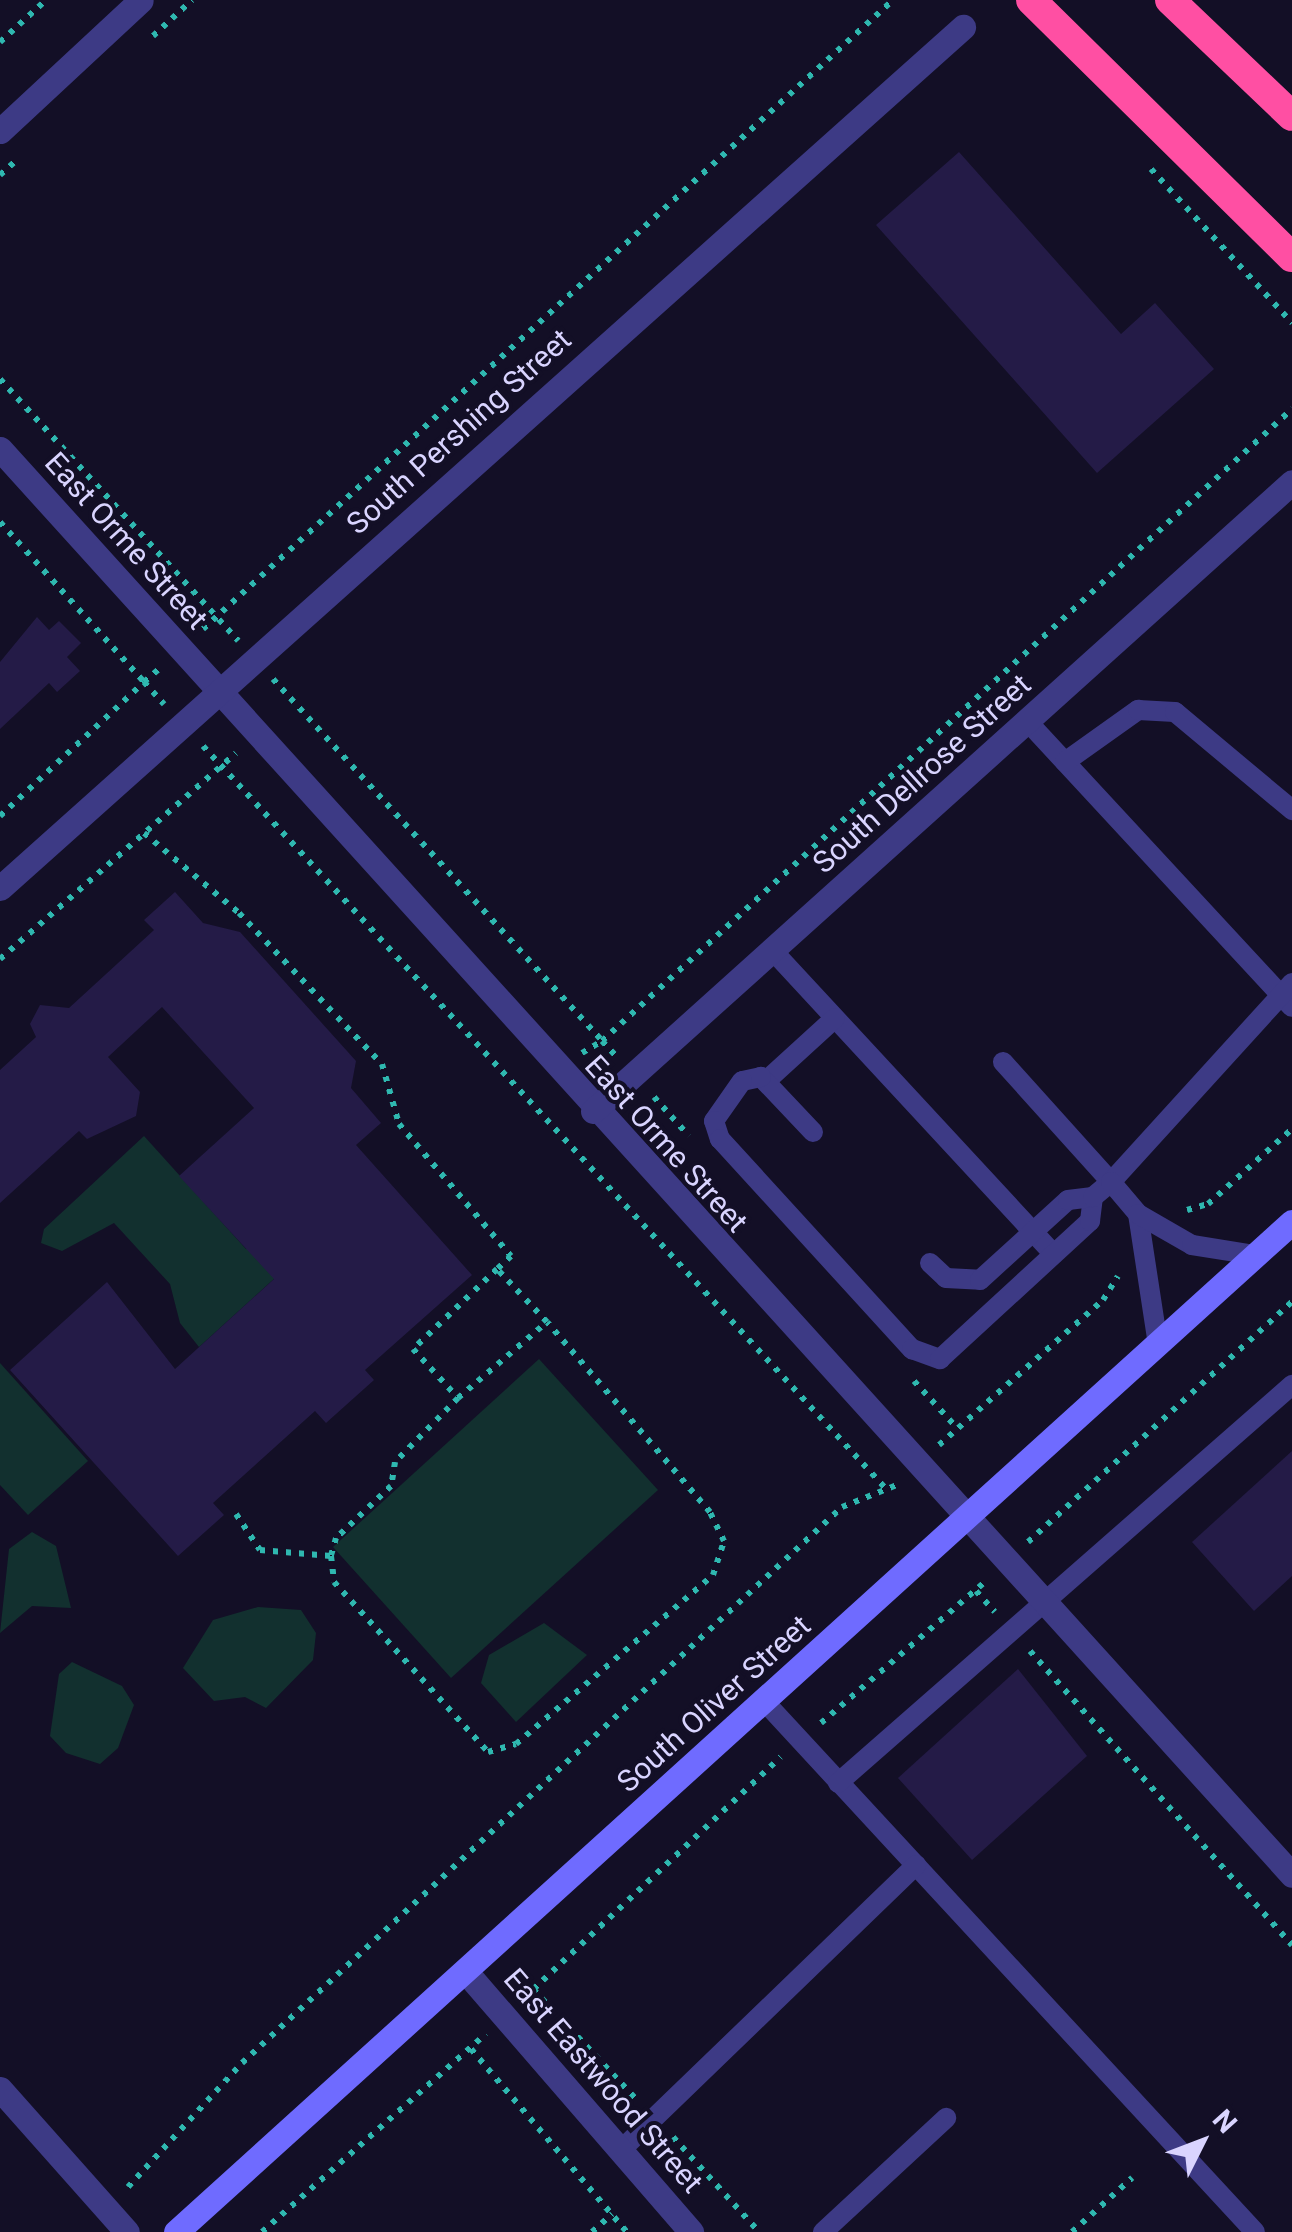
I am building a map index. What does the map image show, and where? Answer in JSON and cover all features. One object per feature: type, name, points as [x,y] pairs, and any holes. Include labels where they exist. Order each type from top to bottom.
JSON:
[{"type":"highway","points":[[1031,0],[1292,257]]},
{"type":"highway","points":[[1170,0],[1292,116]]},
{"type":"main road","name":"South Oliver Street","points":[[176,2232],[1292,1222]]},
{"type":"street","points":[[0,131],[141,0]]},
{"type":"street","name":"South Pershing Street","points":[[0,888],[964,27]]},
{"type":"street","name":"East Orme Street","points":[[0,449],[915,1468],[1292,1876]]},
{"type":"street","name":"South Dellrose Street","points":[[593,1111],[1289,492]]},
{"type":"street","name":"East Eastwood Street","points":[[466,1972],[691,2232]]},
{"type":"street","points":[[0,2089],[128,2232]]},
{"type":"lane","points":[[1065,762],[1138,710],[1176,712],[1292,810]]},
{"type":"lane","points":[[930,1263],[946,1278],[980,1280],[1068,1200],[1093,1198],[1288,995],[1028,722]]},
{"type":"lane","points":[[773,951],[1054,1254]]},
{"type":"lane","points":[[835,1018],[766,1082],[742,1082],[721,1101],[720,1139],[912,1349],[940,1359],[1090,1221],[1093,1198]]},
{"type":"lane","points":[[1003,1062],[1138,1214],[1192,1244],[1255,1256]]},
{"type":"lane","points":[[766,1082],[813,1132]]},
{"type":"lane","points":[[1138,1214],[1158,1344]]},
{"type":"lane","points":[[838,1783],[1040,1601],[1292,1385]]},
{"type":"lane","points":[[764,1702],[1255,2232]]},
{"type":"lane","points":[[622,2149],[916,1865]]},
{"type":"lane","points":[[823,2232],[946,2118]]},
{"type":"path","points":[[0,42],[46,0]]},
{"type":"path","points":[[0,816],[893,0]]},
{"type":"path","points":[[1137,154],[1292,323]]},
{"type":"path","points":[[0,379],[602,1040],[1292,409]]},
{"type":"path","points":[[0,522],[890,1492]]},
{"type":"path","points":[[0,959],[295,704]]},
{"type":"path","points":[[144,833],[238,913],[382,1064],[399,1124],[511,1256],[413,1349],[458,1398]]},
{"type":"path","points":[[1162,1228],[1208,1204],[1292,1129]]},
{"type":"path","points":[[108,2209],[242,2063],[842,1507],[890,1492],[1103,1300],[1144,1243]]},
{"type":"path","points":[[497,1269],[547,1322],[710,1512],[724,1541],[713,1575],[516,1744],[488,1752],[334,1582],[331,1556],[336,1538],[391,1486],[396,1462],[458,1398],[547,1322]]},
{"type":"path","points":[[262,2232],[471,2049],[800,1741],[976,1591],[1292,1302]]},
{"type":"path","points":[[236,1514],[260,1550],[331,1556]]},
{"type":"path","points":[[976,1591],[1292,1945]]},
{"type":"path","points":[[471,2049],[627,2232]]},
{"type":"path","points":[[1072,2232],[1132,2178]]},
{"type":"path","points":[[592,2232],[612,2214]]},
{"type":"green space","points":[[144,1136],[246,1249],[308,1248],[199,1347],[180,1323],[170,1284],[114,1223],[62,1251],[41,1243],[44,1229]]},
{"type":"green space","points":[[539,1359],[658,1490],[451,1678],[333,1547]]},
{"type":"green space","points":[[0,1363],[88,1461],[28,1515],[0,1485]]},
{"type":"green space","points":[[32,1532],[56,1546],[71,1608],[32,1606],[0,1633],[9,1549]]},
{"type":"green space","points":[[258,1607],[301,1610],[316,1633],[313,1660],[266,1708],[245,1697],[214,1701],[183,1668],[213,1620]]},
{"type":"green space","points":[[544,1623],[587,1655],[516,1722],[481,1683],[489,1655]]},
{"type":"green space","points":[[72,1662],[122,1686],[134,1705],[118,1748],[100,1764],[66,1753],[50,1736],[59,1674]]},
{"type":"building","points":[[959,152],[1121,334],[1155,303],[1214,369],[1097,473],[876,225]]},
{"type":"building","points":[[37,617],[49,630],[59,621],[81,643],[67,657],[80,671],[57,692],[49,683],[0,729],[0,662]]},
{"type":"building","points":[[175,892],[203,923],[240,932],[356,1061],[351,1088],[381,1123],[356,1145],[472,1275],[365,1370],[374,1380],[326,1423],[315,1411],[213,1503],[224,1515],[178,1556],[10,1370],[107,1282],[175,1369],[274,1279],[179,1176],[254,1108],[162,1007],[108,1057],[140,1092],[136,1116],[87,1139],[79,1131],[0,1203],[0,1070],[36,1037],[30,1024],[40,1005],[69,1008],[154,930],[144,920]]},
{"type":"building","points":[[1292,1451],[1292,1576],[1254,1611],[1192,1542]]},
{"type":"building","points":[[1018,1669],[1087,1756],[972,1860],[898,1778]]}]
